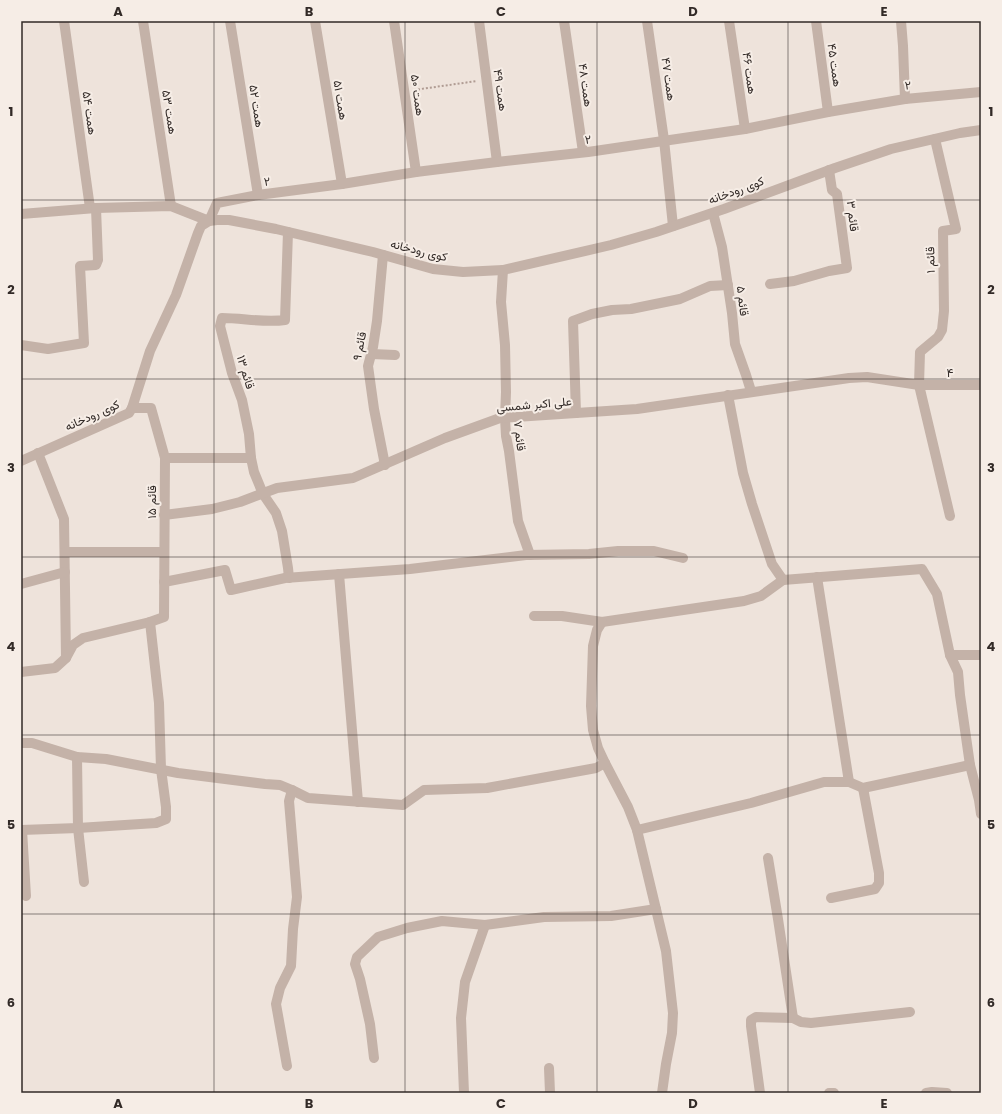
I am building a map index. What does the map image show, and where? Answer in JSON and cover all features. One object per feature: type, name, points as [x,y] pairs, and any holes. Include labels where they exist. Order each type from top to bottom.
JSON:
[{"type":"street","name":"همت ۵۴","points":[[21,345],[48,349],[84,344],[80,266],[96,265],[98,260],[93,208],[64,21]]},
{"type":"street","name":"همت ۵۳","points":[[144,21],[171,206]]},
{"type":"street","name":"همت ۵۲","points":[[230,21],[258,195]]},
{"type":"street","name":"همت ۵۱","points":[[315,21],[342,184]]},
{"type":"street","name":"همت ۵۰","points":[[394,21],[416,172]]},
{"type":"street","name":"همت ۴۹","points":[[479,21],[497,162]]},
{"type":"street","name":"همت ۴۸","points":[[564,21],[583,152]]},
{"type":"street","name":"همت ۴۷","points":[[647,21],[664,140],[673,226]]},
{"type":"street","name":"همت ۴۶","points":[[729,21],[745,129]]},
{"type":"street","name":"همت ۴۵","points":[[816,21],[828,112]]},
{"type":"street","points":[[900,21],[903,46],[905,99]]},
{"type":"street","name":"۲","points":[[209,221],[217,203],[258,195],[342,184],[416,172],[583,152],[745,129],[828,112],[905,99],[981,92]]},
{"type":"street","name":"کوی رودخانه","points":[[21,460],[129,413],[132,408],[150,351],[176,295],[198,233],[202,226],[209,221],[229,220],[288,232],[383,255],[432,269],[463,272],[503,270],[611,245],[673,226],[891,149],[960,133],[981,130]]},
{"type":"street","name":"قائم ۱","points":[[919,385],[920,352],[938,337],[942,330],[944,311],[943,231],[956,229],[935,139]]},
{"type":"street","name":"قائم ۳","points":[[770,284],[794,281],[829,271],[847,268],[837,194],[832,190],[829,170]]},
{"type":"street","points":[[21,214],[93,208],[171,206],[209,221]]},
{"type":"street","name":"قائم ۵","points":[[713,213],[722,247],[735,344],[751,392]]},
{"type":"street","name":"قائم ۱۳","points":[[288,232],[285,320],[274,321],[222,318],[220,326],[232,374],[242,400],[249,434],[254,472],[263,494],[276,513],[282,531],[289,578]]},
{"type":"street","name":"قائم ۹","points":[[383,255],[377,321],[372,354],[368,366],[374,409],[385,465]]},
{"type":"street","name":"قائم ۷","points":[[503,270],[501,302],[505,345],[506,392],[504,418],[518,521],[530,555]]},
{"type":"street","points":[[576,413],[573,321],[592,314],[631,309],[680,299],[710,286],[728,285]]},
{"type":"street","points":[[372,354],[395,355]]},
{"type":"street","name":"علی اکبر شمسی","points":[[164,515],[212,509],[240,502],[278,488],[353,478],[444,438],[500,418],[637,409],[849,378],[867,377],[919,385]]},
{"type":"street","points":[[919,385],[950,516]]},
{"type":"street","name":"۴","points":[[919,385],[981,385]]},
{"type":"street","points":[[728,395],[748,492],[772,564],[783,580]]},
{"type":"street","name":"قائم ۱۵","points":[[132,408],[151,408],[165,458],[164,617],[150,622]]},
{"type":"street","points":[[38,453],[64,519],[66,658]]},
{"type":"street","points":[[165,458],[251,458]]},
{"type":"street","points":[[164,582],[225,570],[231,590],[289,578],[410,569],[530,555],[654,551],[682,558]]},
{"type":"street","points":[[65,552],[164,552]]},
{"type":"street","points":[[534,616],[562,616],[602,622],[744,601],[761,596],[783,580],[922,569],[937,594],[950,655],[958,672],[970,765],[980,800],[981,814]]},
{"type":"street","points":[[21,584],[65,572]]},
{"type":"street","points":[[339,574],[358,802]]},
{"type":"street","points":[[817,577],[849,782]]},
{"type":"street","points":[[21,672],[55,668],[66,658],[73,645],[83,638],[150,622],[159,703],[161,769],[166,807],[166,819],[156,823],[22,830],[26,896]]},
{"type":"street","points":[[602,622],[597,630],[593,646],[591,706],[593,730],[598,748],[605,764],[628,807],[637,830],[666,951],[673,1013],[672,1033],[662,1093]]},
{"type":"street","points":[[950,655],[981,655]]},
{"type":"street","points":[[21,743],[32,743],[77,758],[106,759],[161,769],[178,774],[280,785],[308,798],[402,806],[424,790],[487,788],[596,768],[605,764]]},
{"type":"street","points":[[77,758],[78,828],[84,882]]},
{"type":"street","points":[[637,830],[751,803],[824,782],[849,782],[863,788],[970,765]]},
{"type":"street","points":[[831,898],[875,889],[879,883],[879,873],[863,788]]},
{"type":"street","points":[[287,1066],[276,1004],[280,988],[291,966],[293,929],[297,897],[289,801],[292,790]]},
{"type":"street","points":[[768,858],[793,1018]]},
{"type":"street","points":[[374,1058],[370,1024],[360,979],[355,964],[357,957],[378,937],[407,928],[442,921],[485,925],[544,917],[611,916],[656,909]]},
{"type":"street","points":[[464,1093],[461,1018],[465,982],[485,925]]},
{"type":"street","points":[[760,1093],[751,1026],[751,1020],[756,1017],[793,1018],[801,1022],[811,1023],[910,1012]]},
{"type":"street","points":[[549,1068],[550,1093]]},
{"type":"street","points":[[829,1093],[834,1093]]},
{"type":"street","points":[[926,1093],[947,1093]]},
{"type":"path","points":[[404,91],[486,79]]}]
